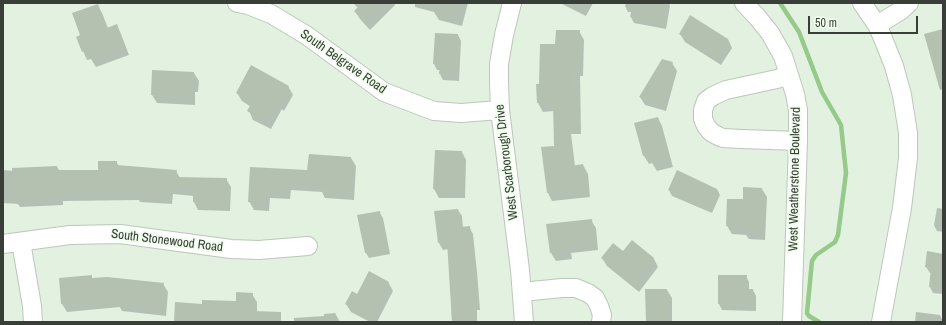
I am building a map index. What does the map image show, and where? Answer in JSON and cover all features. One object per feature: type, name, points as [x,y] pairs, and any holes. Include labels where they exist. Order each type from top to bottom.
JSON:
[{"type":"street","name":"South Belgrave Road","points":[[237,3],[248,5],[271,14],[283,21],[306,35],[384,92],[434,111],[461,113],[500,110]]},
{"type":"street","name":"West Scarborough Drive","points":[[512,3],[504,36],[498,82],[522,292],[524,322]]},
{"type":"street","name":"West Weatherstone Boulevard","points":[[744,3],[770,33],[783,56],[795,94],[798,110],[792,322]]},
{"type":"street","points":[[862,3],[882,36],[894,66],[902,95],[908,133],[908,158],[902,208],[881,322]]},
{"type":"street","points":[[876,25],[900,11],[910,3]]},
{"type":"street","points":[[789,75],[726,90],[713,96],[706,101],[703,110],[703,119],[711,132],[723,138],[742,140],[798,141]]},
{"type":"street","name":"South Stonewood Road","points":[[3,244],[70,235],[120,234],[231,249],[259,250],[308,246]]},
{"type":"street","points":[[21,242],[32,306],[32,322]]},
{"type":"street","points":[[522,292],[576,288],[588,292],[595,298],[599,306],[602,315],[601,322]]},
{"type":"building","points":[[362,3],[384,3],[364,22],[354,11]]},
{"type":"building","points":[[415,3],[461,3],[457,18],[415,7]]},
{"type":"building","points":[[633,3],[667,3],[663,24],[630,17]]},
{"type":"building","points":[[98,4],[107,28],[117,24],[125,46],[90,59],[87,50],[82,52],[76,37],[80,35],[72,13]]},
{"type":"building","points":[[690,15],[728,39],[716,57],[679,34]]},
{"type":"building","points":[[943,29],[943,89],[940,90],[924,34]]},
{"type":"building","points":[[556,30],[580,30],[579,68],[575,68],[577,126],[567,126],[571,166],[583,164],[586,189],[547,193],[541,147],[554,146],[553,103],[537,103],[536,84],[539,84],[540,44],[555,44]]},
{"type":"building","points":[[435,33],[458,34],[456,75],[439,74],[440,64],[433,64]]},
{"type":"building","points":[[662,59],[673,62],[662,103],[639,97]]},
{"type":"building","points":[[251,65],[289,86],[279,103],[277,102],[266,121],[247,111],[252,102],[236,93]]},
{"type":"building","points":[[152,70],[194,72],[194,84],[191,84],[190,97],[151,95]]},
{"type":"building","points":[[658,117],[669,158],[651,163],[649,155],[643,156],[634,123]]},
{"type":"building","points":[[435,150],[462,151],[461,190],[433,189]]},
{"type":"building","points":[[309,154],[351,157],[349,192],[319,189],[319,184],[286,182],[286,191],[266,190],[265,203],[248,202],[250,167],[307,170]]},
{"type":"building","points":[[98,161],[117,161],[117,165],[177,170],[176,177],[227,178],[226,203],[193,202],[193,188],[169,187],[168,197],[134,194],[134,192],[59,193],[59,198],[14,200],[12,168],[57,166],[58,170],[98,170]]},
{"type":"building","points":[[677,170],[717,189],[709,208],[668,190]]},
{"type":"building","points":[[743,187],[762,188],[761,232],[743,231],[743,227],[726,226],[727,199],[743,199]]},
{"type":"building","points":[[458,209],[460,227],[470,226],[476,303],[473,303],[474,322],[452,322],[447,242],[438,243],[434,211]]},
{"type":"building","points":[[380,211],[387,249],[365,253],[357,215]]},
{"type":"building","points":[[592,219],[594,242],[567,245],[567,251],[550,253],[546,224]]},
{"type":"building","points":[[632,240],[654,258],[634,284],[601,258],[613,243],[623,251]]},
{"type":"building","points":[[927,251],[943,254],[943,289],[929,287],[931,268],[925,267]]},
{"type":"building","points":[[369,271],[389,282],[371,317],[345,304],[352,291],[357,294]]},
{"type":"building","points":[[92,275],[92,278],[107,277],[164,283],[161,308],[116,303],[116,299],[61,304],[59,278]]},
{"type":"building","points":[[718,275],[747,275],[746,289],[753,289],[753,305],[718,304]]},
{"type":"building","points":[[645,289],[667,289],[668,322],[646,322]]},
{"type":"building","points":[[236,292],[253,293],[253,311],[281,312],[281,322],[174,322],[175,302],[202,304],[202,300],[236,301]]},
{"type":"waterway","points":[[780,3],[799,32],[822,92],[841,125],[846,173],[838,235],[835,242],[816,255],[812,261],[807,313],[819,322]]}]
